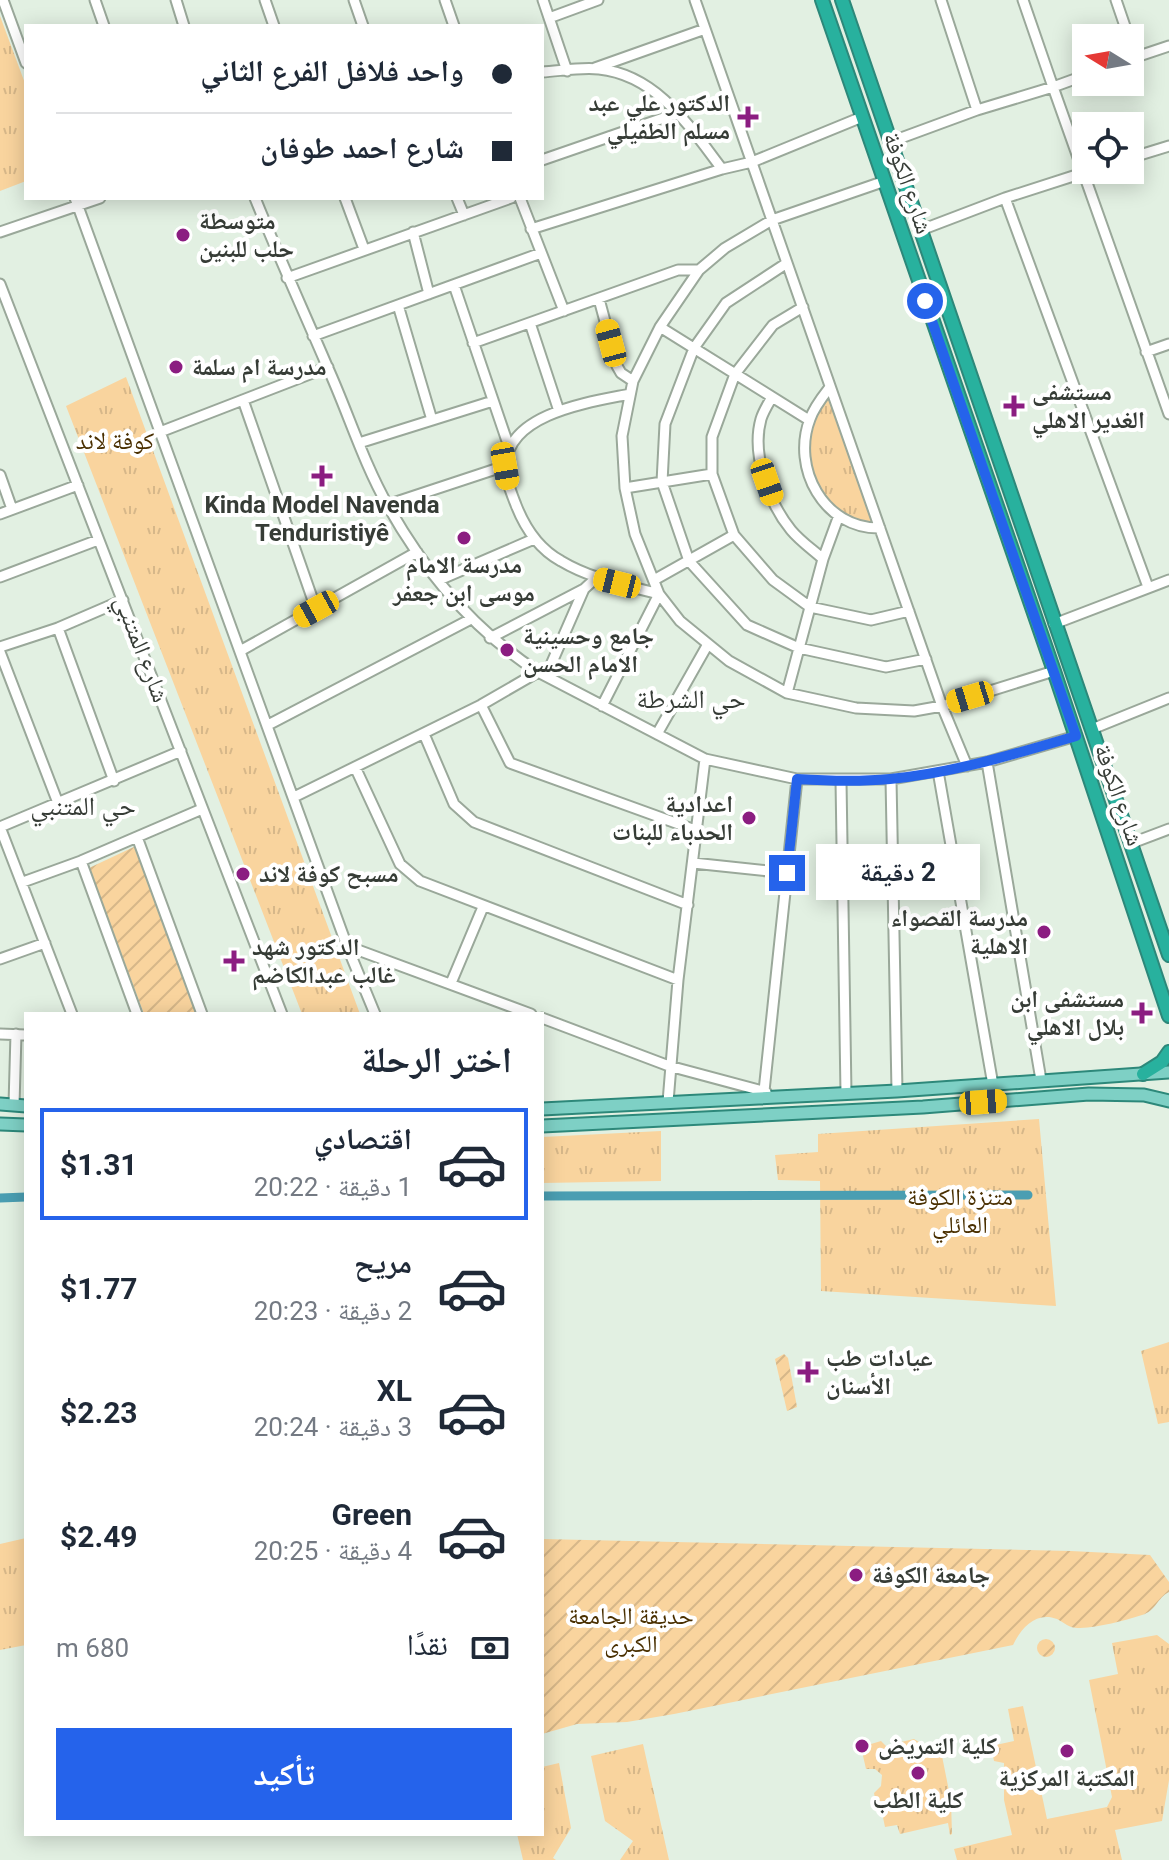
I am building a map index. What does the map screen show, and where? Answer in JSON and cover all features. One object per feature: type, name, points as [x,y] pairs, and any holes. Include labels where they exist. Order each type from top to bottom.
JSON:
[{"type":"highway","name":"شارع الكوفة","points":[[822,0],[1166,995],[1169,1016]]},
{"type":"highway","name":"شارع الكوفة","points":[[842,0],[1054,624],[1167,940],[1169,955]]},
{"type":"highway","points":[[945,360],[952,367],[960,387],[969,384],[969,375]]},
{"type":"highway","points":[[966,421],[967,412],[973,410],[991,441]]},
{"type":"highway","points":[[1143,1074],[1162,1062],[1169,1052]]},
{"type":"main road","points":[[544,1109],[897,1091],[1169,1072]]},
{"type":"main road","points":[[1115,1094],[1120,1092],[1123,1085],[1116,1075]]},
{"type":"main road","points":[[544,1126],[1115,1094],[1144,1095],[1169,1101]]},
{"type":"main road","points":[[700,1101],[707,1109],[702,1117]]},
{"type":"main road","points":[[0,1104],[20,1105]]},
{"type":"main road","points":[[0,1124],[24,1125]]},
{"type":"street","points":[[3,0],[24,58]]},
{"type":"street","points":[[95,0],[103,24]]},
{"type":"street","points":[[176,0],[183,24]]},
{"type":"street","points":[[265,0],[273,24]]},
{"type":"street","points":[[354,0],[362,24]]},
{"type":"street","points":[[445,0],[453,24]]},
{"type":"street","points":[[543,0],[567,71]]},
{"type":"street","points":[[549,18],[598,0]]},
{"type":"street","points":[[695,0],[942,706],[967,766]]},
{"type":"street","points":[[941,0],[977,110]]},
{"type":"street","points":[[1023,0],[1072,145]]},
{"type":"street","points":[[1116,0],[1124,24]]},
{"type":"street","points":[[544,72],[592,69],[705,29]]},
{"type":"street","points":[[1144,54],[1169,46]]},
{"type":"street","points":[[592,69],[635,79],[678,113],[698,134],[722,169]]},
{"type":"street","points":[[890,142],[1072,80]]},
{"type":"street","points":[[544,159],[678,113]]},
{"type":"street","points":[[531,229],[752,162],[862,117]]},
{"type":"street","points":[[1144,154],[1169,146]]},
{"type":"street","points":[[921,230],[1072,176]]},
{"type":"street","points":[[885,181],[772,220],[725,248],[699,270],[660,327],[633,381],[622,436],[625,488],[635,534],[659,594],[680,621],[729,661],[787,693],[856,708],[914,711],[942,706],[1054,671]]},
{"type":"street","points":[[1085,184],[1169,414]]},
{"type":"street","points":[[1005,198],[1148,587]]},
{"type":"street","points":[[256,200],[387,505],[417,552],[471,619],[490,638],[542,674],[705,759],[797,779],[891,779],[987,762],[1076,736]]},
{"type":"street","points":[[346,200],[364,249]]},
{"type":"street","points":[[458,200],[464,215]]},
{"type":"street","points":[[287,278],[505,200]]},
{"type":"street","points":[[521,200],[564,311]]},
{"type":"street","points":[[0,232],[77,202],[347,946],[374,1012]]},
{"type":"street","points":[[413,232],[429,294]]},
{"type":"street","points":[[313,336],[541,253]]},
{"type":"street","points":[[787,263],[726,303],[694,348],[665,424],[662,482],[689,561],[747,625],[799,648],[886,667],[926,659]]},
{"type":"street","points":[[473,343],[678,270],[699,270]]},
{"type":"street","name":"شارع المتنبي","points":[[0,284],[281,1012]]},
{"type":"street","points":[[454,285],[509,447],[505,466],[508,485],[534,539],[559,561],[596,578],[659,594]]},
{"type":"street","points":[[599,299],[617,366],[633,381]]},
{"type":"street","points":[[398,305],[432,420]]},
{"type":"street","points":[[803,307],[773,325],[735,374],[712,437],[712,474],[734,535],[773,580],[810,607],[871,620],[909,611]]},
{"type":"street","points":[[530,323],[559,411]]},
{"type":"street","points":[[660,327],[809,420]]},
{"type":"street","points":[[1146,352],[1169,344]]},
{"type":"street","points":[[160,432],[328,367]]},
{"type":"street","points":[[830,387],[809,420],[804,456],[813,488],[838,518],[867,528],[880,528]]},
{"type":"street","points":[[509,447],[535,421],[559,411],[630,394]]},
{"type":"street","points":[[772,397],[761,418],[758,436],[760,460],[775,505],[792,531],[823,559]]},
{"type":"street","points":[[243,400],[316,609]]},
{"type":"street","points":[[359,443],[493,401]]},
{"type":"street","points":[[387,505],[505,466]]},
{"type":"street","points":[[625,488],[712,474]]},
{"type":"street","points":[[0,475],[12,509]]},
{"type":"street","points":[[0,514],[78,485]]},
{"type":"street","points":[[787,693],[823,559],[838,518]]},
{"type":"street","points":[[654,580],[734,535]]},
{"type":"street","points":[[439,580],[534,539]]},
{"type":"street","points":[[0,577],[98,540]]},
{"type":"street","points":[[240,651],[417,552]]},
{"type":"street","points":[[490,638],[584,589],[596,578]]},
{"type":"street","points":[[1054,624],[1169,580]]},
{"type":"street","points":[[294,797],[542,674],[584,589]]},
{"type":"street","points":[[602,706],[659,594]]},
{"type":"street","points":[[58,803],[0,649],[123,600]]},
{"type":"street","points":[[268,725],[471,619]]},
{"type":"street","points":[[58,628],[114,781]]},
{"type":"street","points":[[657,734],[708,644]]},
{"type":"street","points":[[1092,729],[1169,698]]},
{"type":"street","points":[[481,705],[510,763],[698,831]]},
{"type":"street","points":[[424,734],[454,804],[474,822],[688,905]]},
{"type":"street","points":[[71,1012],[0,827],[181,751]]},
{"type":"street","points":[[668,1102],[678,980],[705,759]]},
{"type":"street","points":[[987,762],[1041,1080]]},
{"type":"street","points":[[355,767],[400,864],[420,881],[678,980]]},
{"type":"street","points":[[938,771],[993,1085]]},
{"type":"street","points":[[764,1091],[797,779]]},
{"type":"street","points":[[891,779],[897,1091]]},
{"type":"street","points":[[841,781],[846,1093]]},
{"type":"street","points":[[23,882],[81,861],[202,809]]},
{"type":"street","points":[[1132,843],[1169,829]]},
{"type":"street","points":[[137,837],[201,1012]]},
{"type":"street","points":[[81,861],[136,1012]]},
{"type":"street","points":[[693,863],[787,873]]},
{"type":"street","points":[[451,983],[483,907]]},
{"type":"street","points":[[0,959],[45,943]]},
{"type":"street","points":[[347,946],[526,1012]]},
{"type":"street","points":[[544,1019],[669,1066],[779,1097]]},
{"type":"street","points":[[0,1034],[21,1035],[20,1105]]},
{"type":"green space","points":[[0,16],[24,81],[24,182],[0,191]]},
{"type":"green space","name":"كوفة لاند","points":[[126,377],[359,1012],[301,1012],[66,406]]},
{"type":"green space","points":[[831,392],[877,524],[854,519],[836,507],[822,492],[813,473],[809,453],[811,432],[818,411]]},
{"type":"green space","points":[[138,845],[197,1012],[143,1012],[89,868]]},
{"type":"green space","name":"متنزة الكوفة العائلي","points":[[1039,1119],[1056,1306],[821,1291],[820,1181],[778,1180],[775,1155],[818,1152],[818,1134]]},
{"type":"green space","points":[[661,1131],[661,1181],[544,1183],[544,1137]]},
{"type":"green space","points":[[1169,1342],[1169,1422],[1158,1424],[1141,1351]]},
{"type":"green space","points":[[784,1354],[788,1358],[797,1407],[787,1411],[775,1359]]},
{"type":"green space","points":[[24,1538],[24,1645],[0,1650],[0,1544]]},
{"type":"green space","name":"حديقة الجامعة الكبرى","points":[[544,1539],[1150,1555],[1169,1582],[1169,1592],[1147,1613],[1111,1623],[1076,1628],[1057,1619],[1042,1617],[1025,1627],[1013,1645],[674,1714],[627,1722],[577,1724],[544,1733]]},
{"type":"green space","points":[[1157,1635],[1169,1644],[1169,1780],[1162,1821],[1115,1830],[1122,1860],[957,1860],[954,1849],[1012,1835],[1004,1800],[1004,1763],[994,1761],[991,1746],[1014,1741],[1008,1709],[1023,1706],[1047,1819],[1107,1807],[1112,1797],[1089,1680],[1118,1674],[1112,1643]]},
{"type":"green space","points":[[1046,1639],[1055,1648],[1046,1657],[1037,1648]]},
{"type":"green space","points":[[914,1739],[942,1756],[951,1801],[950,1835],[948,1823],[900,1834],[897,1825],[885,1827],[881,1808],[877,1808],[874,1793],[881,1786],[882,1775],[875,1769],[866,1769],[861,1747],[881,1741],[892,1752],[901,1742]]},
{"type":"green space","points":[[643,1744],[669,1860],[620,1860],[633,1841],[605,1821],[591,1756]]},
{"type":"green space","points":[[559,1763],[571,1828],[553,1858],[556,1860],[523,1860],[517,1836],[544,1836],[544,1767]]},
{"type":"waterway","points":[[544,1196],[1028,1195]]},
{"type":"waterway","points":[[0,1198],[24,1197]]},
{"type":"place","name":"الدكتور علي عبد مسلم الطفيلي","points":[[748,117]]},
{"type":"place","name":"متوسطة حلب للبنين","points":[[183,235]]},
{"type":"place","name":"مدرسة ام سلمة","points":[[176,367]]},
{"type":"place","name":"مستشفى الغدير الاهلي","points":[[1014,406]]},
{"type":"place","name":"Kinda Model Navenda Tenduristiyê","points":[[322,476]]},
{"type":"place","name":"مدرسة الامام موسى ابن جعفر","points":[[464,538]]},
{"type":"place","name":"جامع وحسينية الامام الحسن","points":[[507,650]]},
{"type":"place","name":"اعدادية الحدباء للبنات","points":[[749,818]]},
{"type":"place","name":"مسبح كوفة لاند","points":[[243,874]]},
{"type":"place","name":"مدرسة القصواء الاهلية","points":[[1044,932]]},
{"type":"place","name":"الدكتور شهد غالب عبدالكاضم","points":[[234,961]]},
{"type":"place","name":"مستشفى ابن بلال الاهلي","points":[[1142,1013]]},
{"type":"place","name":"عيادات طب الأسنان","points":[[808,1372]]},
{"type":"place","name":"جامعة الكوفة","points":[[856,1575]]},
{"type":"place","name":"كلية التمريض","points":[[862,1746]]},
{"type":"place","name":"المكتبة المركزية","points":[[1067,1751]]},
{"type":"place","name":"كلية الطب","points":[[918,1773]]},
{"type":"district","name":"حي الشرطة","points":[[691,699]]},
{"type":"district","name":"حي المتنبي","points":[[83,806]]},
{"type":"route","points":[[787,873],[797,779],[891,779],[987,762],[1076,736],[925,301]]}]
